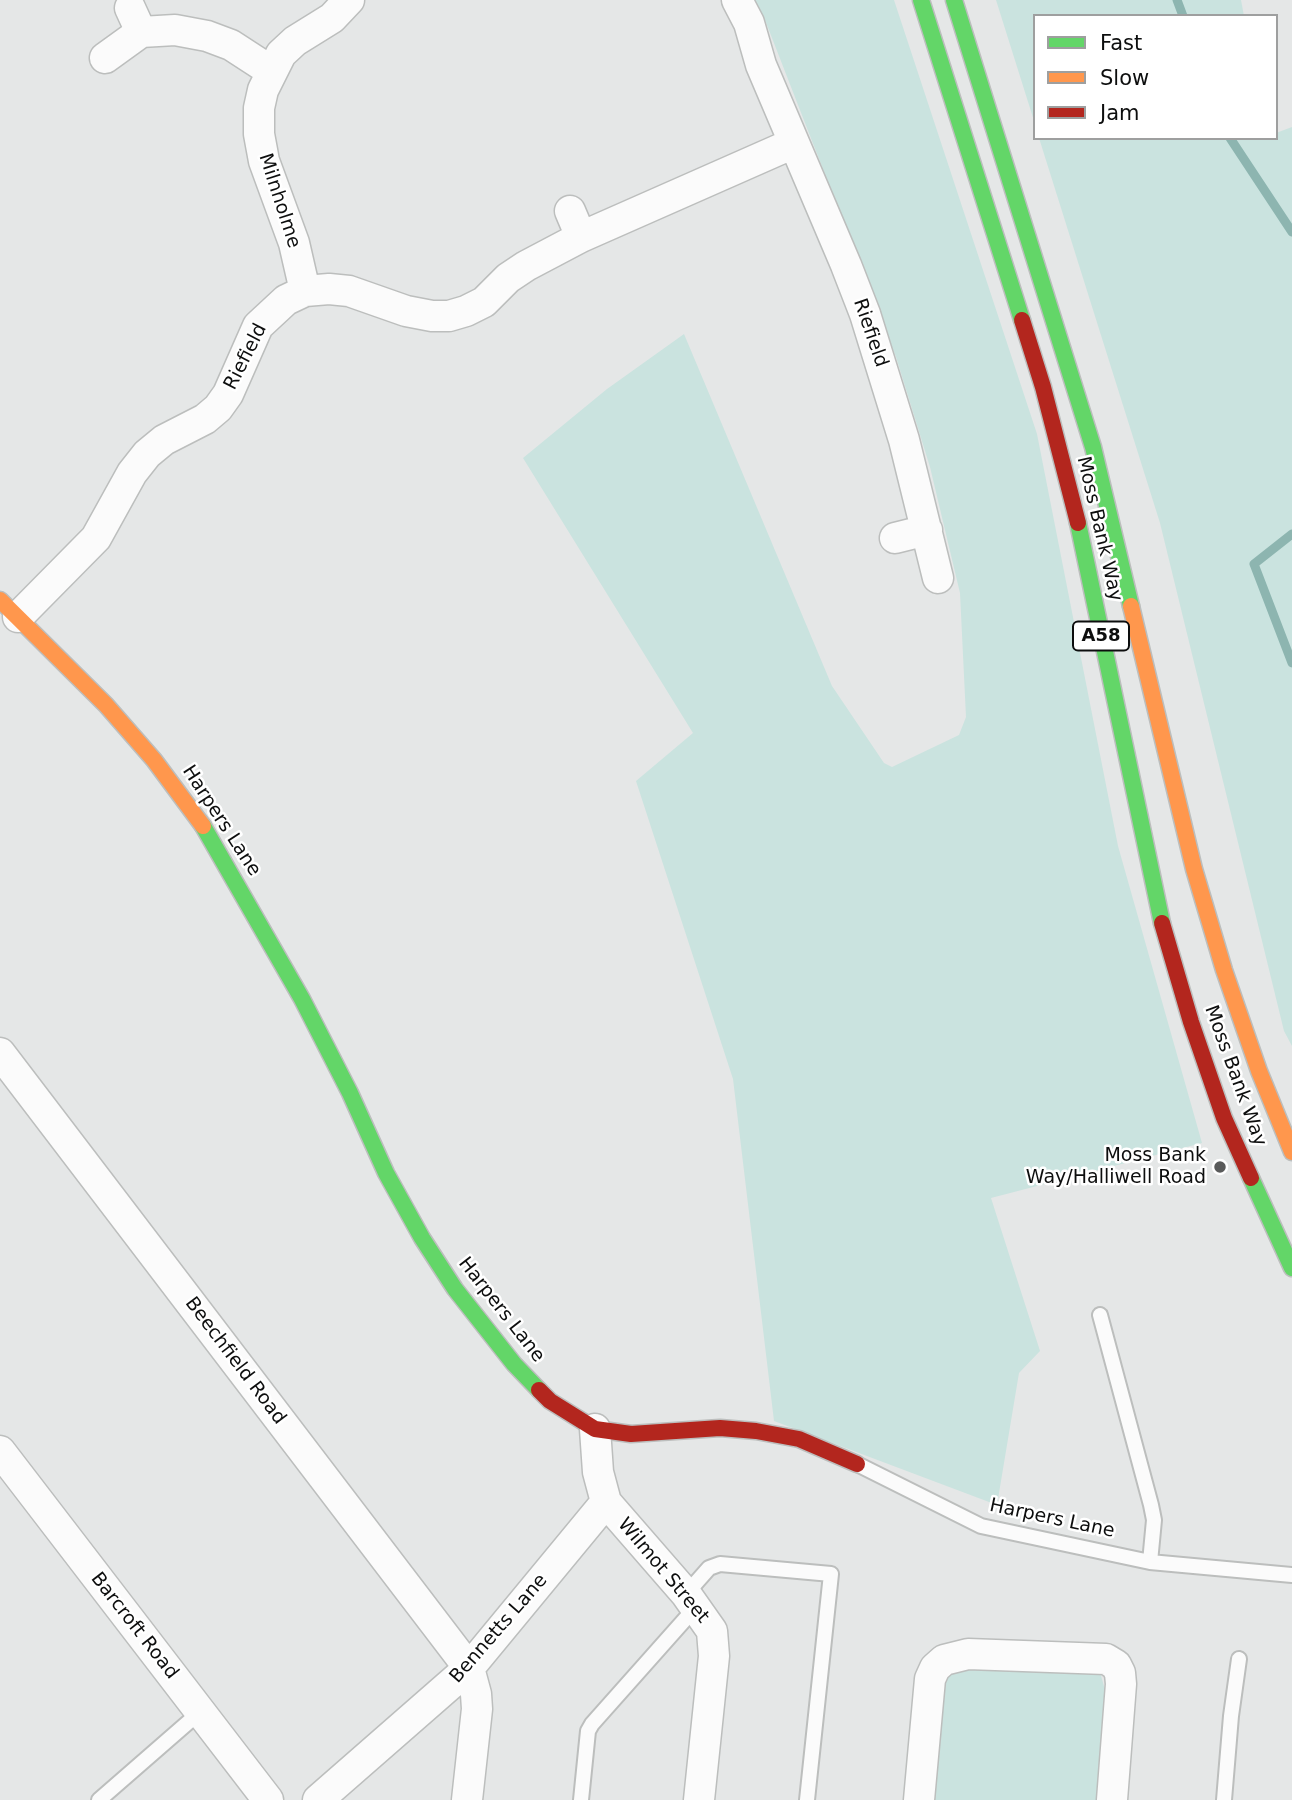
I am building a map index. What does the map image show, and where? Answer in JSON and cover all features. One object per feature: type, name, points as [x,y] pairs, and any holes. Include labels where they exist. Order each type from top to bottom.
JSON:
[{"type":"main road","name":"Moss Bank Way","points":[[921,0],[1043,387],[1076,510],[1163,926],[1191,1022],[1224,1118],[1292,1268]]},
{"type":"main road","name":"Moss Bank Way","points":[[954,0],[1093,447],[1194,869],[1250,1046],[1292,1152]]},
{"type":"main road","name":"Harpers Lane","points":[[9,609],[106,705],[154,760],[204,828],[302,999],[386,1173],[422,1238],[455,1289],[514,1364],[550,1401],[595,1429],[631,1434],[720,1428],[756,1431],[799,1439],[857,1464]]},
{"type":"street","name":"Milnholme","points":[[305,291],[294,243],[264,160],[259,134],[259,108],[263,90],[281,54],[295,41],[332,18],[349,0]]},
{"type":"street","name":"Riefield","points":[[737,0],[749,23],[761,65],[865,314],[894,403],[938,578]]},
{"type":"street","points":[[105,58],[135,20],[207,36],[231,46],[271,71]]},
{"type":"street","name":"Riefield","points":[[9,609],[96,538],[132,474],[147,454],[164,440],[205,419],[218,408],[228,394],[258,326],[286,300],[305,291],[329,289],[349,292],[406,311],[449,316],[484,302],[576,224],[794,142]]},
{"type":"street","points":[[895,538],[926,530]]},
{"type":"street","name":"Beechfield Road","points":[[0,1053],[469,1668]]},
{"type":"street","name":"Wilmot Street","points":[[595,1429],[598,1472],[606,1502],[691,1600],[712,1631],[714,1643],[699,1800]]},
{"type":"street","name":"Barcroft Road","points":[[0,1451],[268,1800]]},
{"type":"street","name":"Bennetts Lane","points":[[318,1800],[469,1668],[606,1502]]},
{"type":"street","points":[[919,1800],[930,1679],[944,1660],[968,1654],[1106,1659],[1116,1665],[1121,1684],[1112,1800]]},
{"type":"street","points":[[467,1800],[477,1709],[477,1694],[469,1668]]},
{"type":"lane","points":[[1100,1315],[1151,1505],[1154,1520],[1150,1562]]},
{"type":"lane","name":"Harpers Lane","points":[[857,1464],[981,1526],[1150,1562],[1292,1575]]},
{"type":"lane","points":[[581,1800],[588,1731],[592,1724],[691,1600],[709,1568],[720,1564],[831,1574],[807,1800]]},
{"type":"lane","points":[[1224,1800],[1238,1659]]},
{"type":"lane","points":[[100,1800],[200,1712]]},
{"type":"green space","points":[[753,0],[894,0],[1037,434],[1118,846],[1202,1143],[991,1198],[1040,1351],[1019,1373],[997,1505],[774,1421],[733,1079],[636,781],[693,733],[523,458],[607,389],[684,334],[832,686],[884,763],[892,767],[959,735],[966,717],[960,593],[930,467],[896,357],[765,20]]},
{"type":"green space","points":[[996,0],[1241,0],[1244,14],[1033,14],[1033,118]]},
{"type":"green space","points":[[1292,127],[1292,1046],[1284,1031],[1160,523],[1040,140],[1278,140],[1278,132]]},
{"type":"green space","points":[[959,1662],[1100,1672],[1105,1690],[1098,1800],[930,1800],[941,1684]]},
{"type":"waterway","points":[[1177,0],[1182,14]]},
{"type":"waterway","points":[[1231,140],[1292,232]]},
{"type":"waterway","points":[[1292,534],[1254,564],[1292,663]]},
{"type":"traffic: fast","points":[[921,0],[1022,320]]},
{"type":"traffic: fast","points":[[954,0],[1093,447],[1131,606]]},
{"type":"traffic: fast","points":[[1078,523],[1162,923]]},
{"type":"traffic: fast","points":[[203,826],[302,999],[350,1093],[386,1173],[422,1238],[455,1289],[514,1364],[539,1390]]},
{"type":"traffic: fast","points":[[1251,1178],[1292,1268]]},
{"type":"traffic: slow","points":[[0,600],[106,705],[154,760],[203,826]]},
{"type":"traffic: slow","points":[[1131,606],[1194,869],[1224,970],[1259,1071],[1292,1152]]},
{"type":"traffic: jam","points":[[1022,320],[1043,387],[1078,523]]},
{"type":"traffic: jam","points":[[1162,923],[1191,1022],[1224,1118],[1251,1178]]},
{"type":"traffic: jam","points":[[539,1390],[550,1401],[595,1429],[631,1434],[720,1428],[756,1431],[799,1439],[857,1464]]},
{"type":"place","name":"Moss Bank Way/Halliwell Road","points":[[1220,1167]]}]
